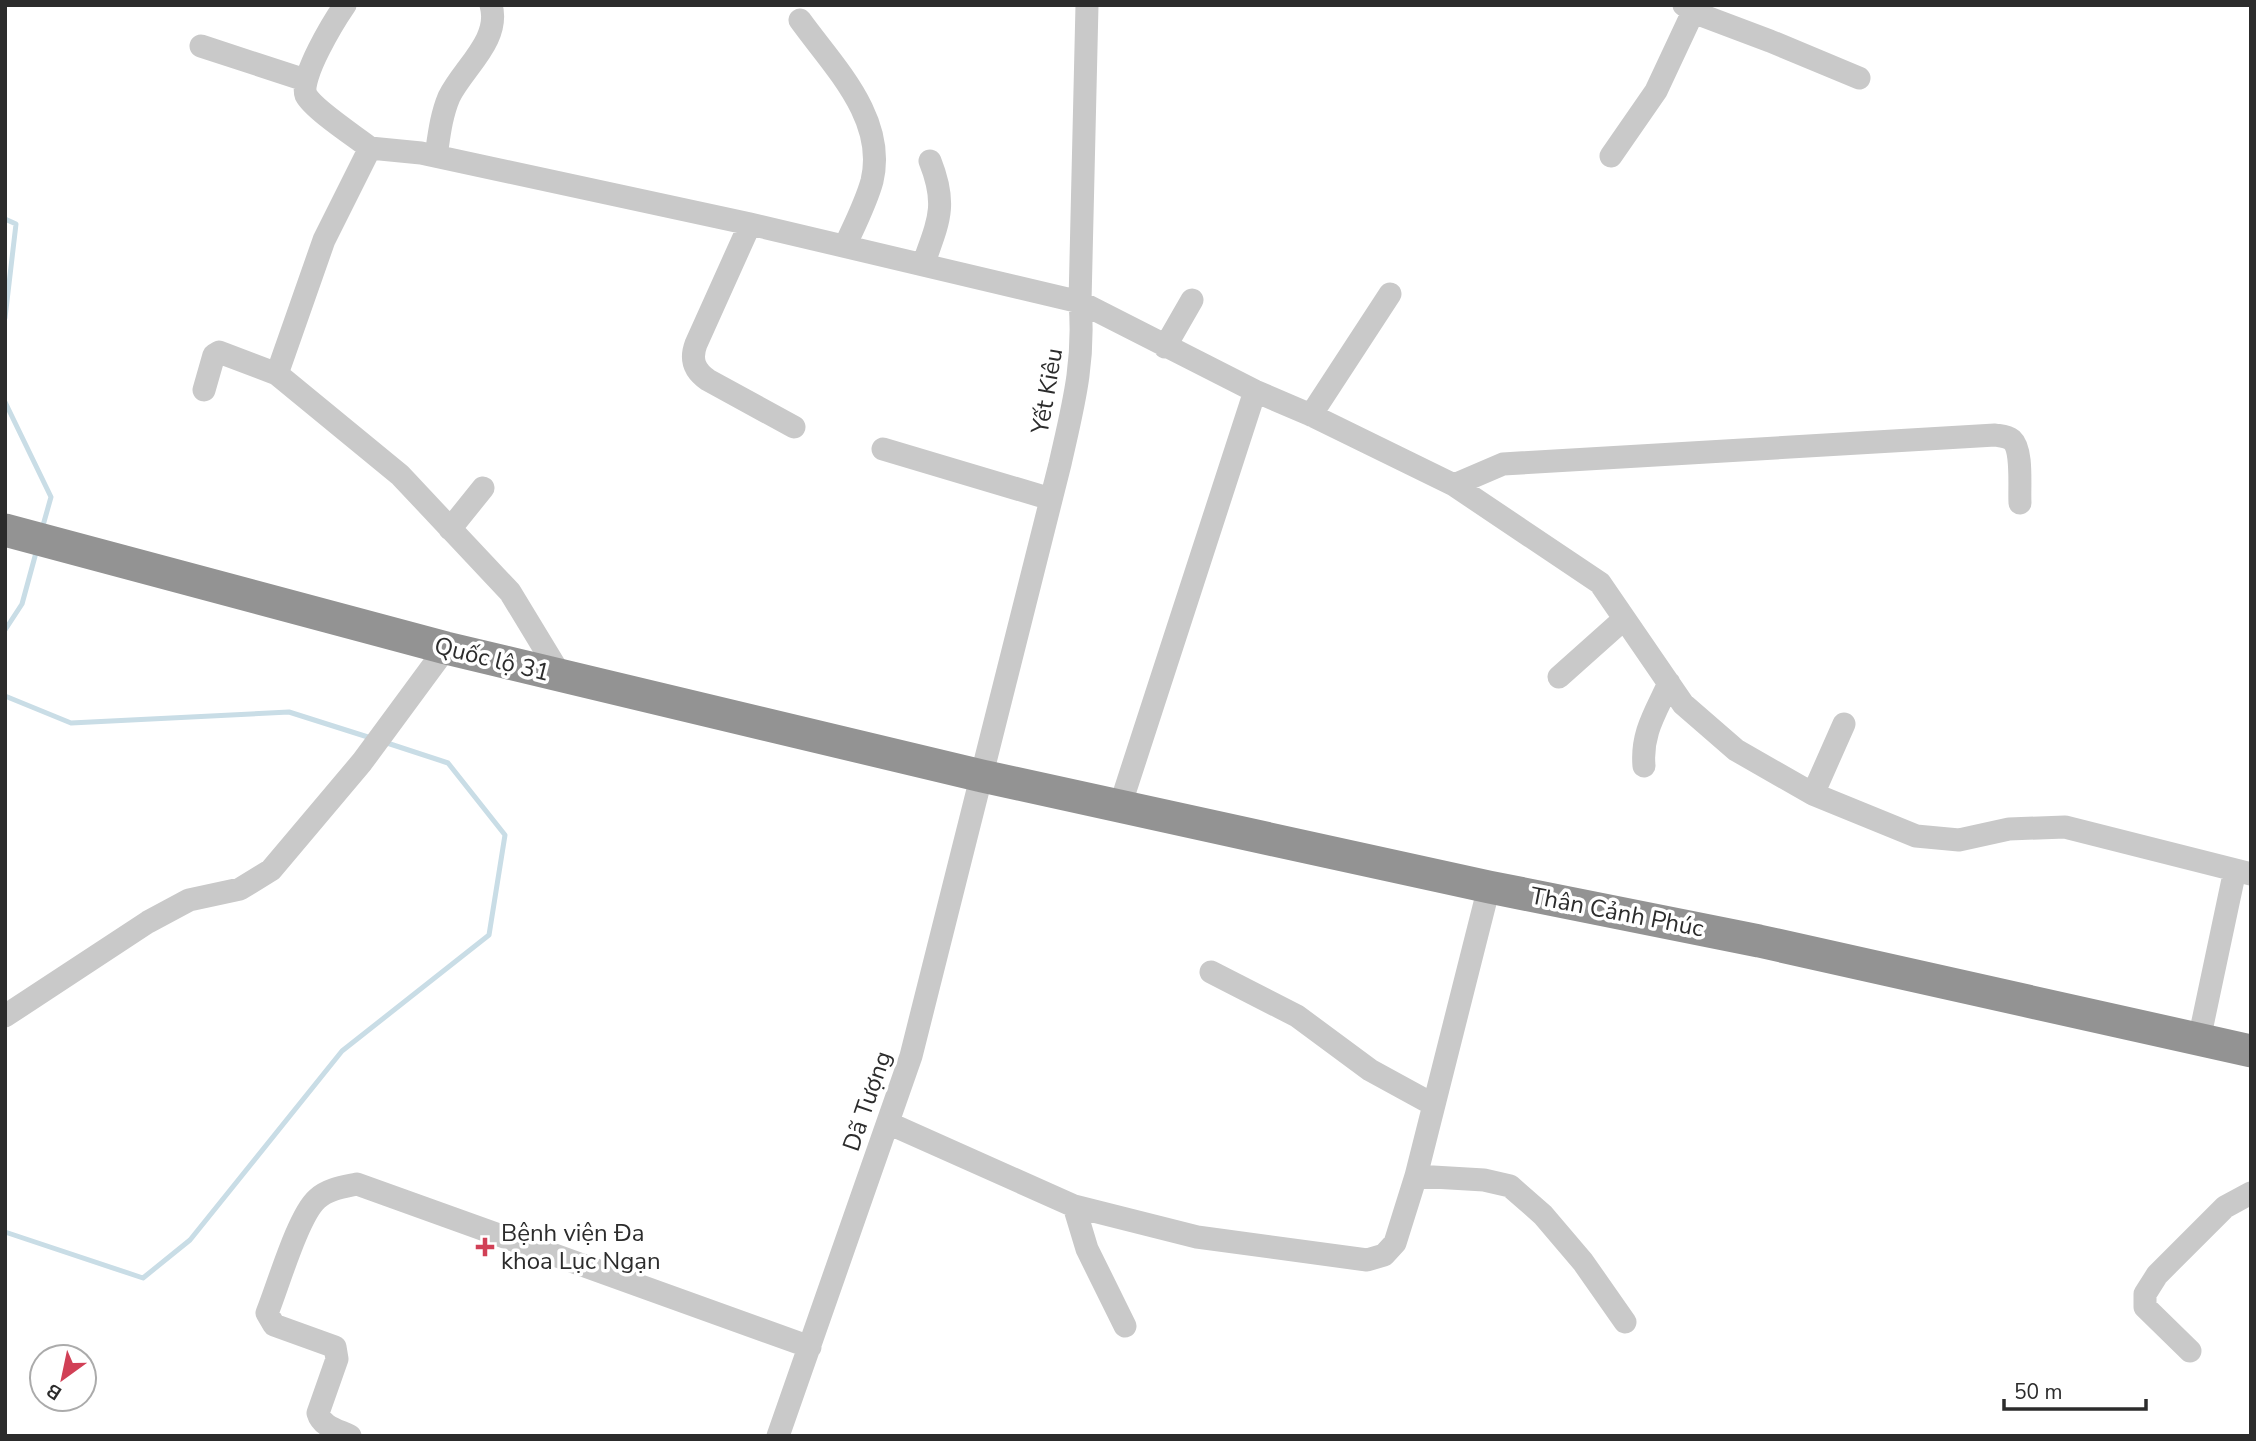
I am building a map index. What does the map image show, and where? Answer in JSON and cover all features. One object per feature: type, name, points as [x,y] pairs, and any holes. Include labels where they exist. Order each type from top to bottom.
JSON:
[{"type":"highway","name":"Quốc lộ 31","points":[[5,530],[446,648],[982,776]]},
{"type":"highway","name":"Thân Cảnh Phúc","points":[[982,776],[1489,887],[1759,941],[2251,1051]]},
{"type":"street","points":[[345,5],[334,20],[305,80],[305,92],[313,104],[370,148],[436,156],[750,224],[1080,302],[1164,347],[1454,485],[1600,583],[1683,704],[1736,750],[1813,794],[1916,836],[1959,840],[2009,829],[2065,827],[2243,872],[2199,1040]]},
{"type":"street","points":[[436,156],[441,120],[450,96],[491,31],[491,5]]},
{"type":"street","name":"Yết Kiêu","points":[[982,776],[1080,375],[1083,335],[1080,302],[1087,5]]},
{"type":"street","points":[[1612,156],[1656,91],[1688,9],[1859,78]]},
{"type":"street","points":[[800,20],[858,101],[868,120],[873,140],[875,160],[872,183],[845,246]]},
{"type":"street","points":[[201,46],[305,80]]},
{"type":"street","points":[[278,374],[324,240],[370,148]]},
{"type":"street","points":[[923,265],[941,209],[938,181],[930,161]]},
{"type":"street","points":[[750,224],[696,344],[693,359],[699,374],[793,427]]},
{"type":"street","points":[[1311,415],[1390,293]]},
{"type":"street","points":[[1164,347],[1192,300]]},
{"type":"street","points":[[204,390],[215,355],[219,352],[278,374],[400,475],[510,592],[561,676]]},
{"type":"street","points":[[1120,806],[1255,391]]},
{"type":"street","points":[[1454,485],[1503,464],[1995,435],[2013,440],[2018,451],[2020,503]]},
{"type":"street","points":[[883,449],[1051,499]]},
{"type":"street","points":[[450,529],[483,488]]},
{"type":"street","points":[[1559,677],[1624,619]]},
{"type":"street","points":[[5,1016],[148,922],[189,900],[240,889],[271,870],[362,762],[446,648]]},
{"type":"street","points":[[1644,766],[1642,748],[1645,736],[1669,683]]},
{"type":"street","points":[[1813,794],[1843,724]]},
{"type":"street","name":"Dã Tượng","points":[[778,1436],[911,1056],[982,776]]},
{"type":"street","points":[[888,1123],[1074,1206],[1197,1237],[1367,1260],[1384,1255],[1395,1242],[1416,1176],[1489,887]]},
{"type":"street","points":[[1211,972],[1297,1016],[1370,1070],[1434,1105]]},
{"type":"street","points":[[1416,1176],[1484,1180],[1510,1186],[1542,1215],[1583,1262],[1625,1322]]},
{"type":"street","points":[[350,1436],[327,1426],[320,1420],[318,1413],[337,1359],[335,1347],[274,1325],[267,1313],[305,1213],[318,1198],[335,1188],[357,1184],[810,1347]]},
{"type":"street","points":[[2190,1351],[2145,1307],[2145,1294],[2157,1275],[2225,1207],[2251,1193]]},
{"type":"street","points":[[1074,1206],[1087,1249],[1125,1326]]},
{"type":"waterway","points":[[5,219],[16,224],[5,318]]},
{"type":"waterway","points":[[5,402],[51,497],[42,529]]},
{"type":"waterway","points":[[5,630],[22,604],[37,549]]},
{"type":"waterway","points":[[5,696],[71,723],[289,712],[371,738]]},
{"type":"waterway","points":[[5,1232],[143,1278],[190,1240],[342,1051],[489,935],[505,835],[448,763],[384,742]]},
{"type":"place","name":"Bệnh viện Đa khoa Lục Ngạn","points":[[485,1247]]}]
